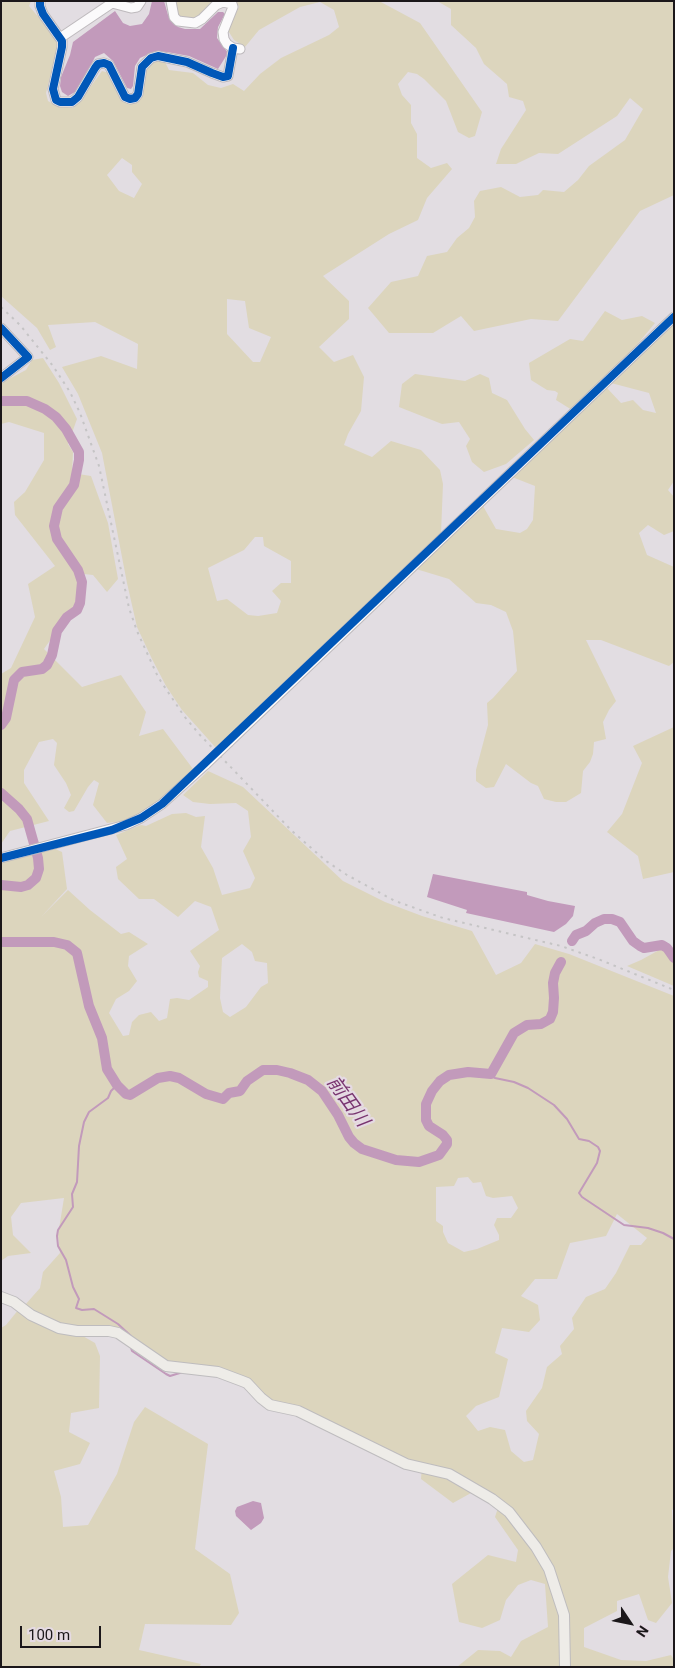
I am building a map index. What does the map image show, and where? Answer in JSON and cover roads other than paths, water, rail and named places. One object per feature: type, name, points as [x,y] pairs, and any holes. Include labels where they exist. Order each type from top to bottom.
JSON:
[{"type":"main road","points":[[1,1297],[14,1302],[31,1315],[59,1328],[118,1333],[166,1366],[218,1372],[247,1383],[260,1398],[270,1405],[298,1411],[406,1464],[449,1474],[492,1499],[509,1512],[536,1547],[549,1569],[564,1615],[565,1667]]},
{"type":"street","points":[[40,1],[43,14],[60,38],[62,47],[53,90],[56,100],[66,103],[78,97],[98,64],[104,63],[109,65],[120,90],[130,99],[135,98],[138,94],[142,67],[150,58],[158,56],[187,62],[223,77],[228,76],[236,48],[227,44],[222,32],[233,7],[232,4],[223,2],[216,5],[202,19],[195,23],[178,21],[174,17],[171,1]]},
{"type":"street","points":[[60,38],[112,3],[131,8],[137,7],[141,1]]},
{"type":"street","points":[[1,858],[112,830],[140,818],[169,799],[674,317]]},
{"type":"street","points":[[1,328],[28,357],[1,378]]},
{"type":"waterway","name":"前田川","points":[[1,401],[27,401],[45,409],[56,417],[66,429],[79,452],[74,485],[58,508],[54,526],[57,539],[78,570],[82,582],[80,603],[77,610],[67,617],[57,631],[52,655],[47,665],[42,669],[22,672],[14,680],[6,718],[1,725]]},
{"type":"waterway","name":"前田川","points":[[1,793],[27,819],[38,858],[39,869],[36,878],[28,885],[21,887],[1,885]]},
{"type":"waterway","name":"前田川","points":[[572,941],[576,935],[586,931],[595,923],[604,919],[612,919],[620,922],[633,941],[640,946],[644,948],[662,945],[667,948],[674,958]]},
{"type":"waterway","name":"前田川","points":[[1,942],[54,942],[67,945],[77,953],[89,1006],[102,1038],[107,1069],[117,1085],[126,1094],[130,1095],[158,1078],[170,1076],[179,1078],[206,1094],[223,1099],[229,1093],[240,1091],[247,1081],[263,1070],[277,1070],[290,1073],[308,1080],[322,1091],[338,1115],[349,1137],[362,1149],[396,1160],[419,1162],[439,1155],[447,1144],[447,1140],[443,1135],[429,1126],[426,1120],[426,1104],[432,1091],[440,1081],[449,1075],[468,1072],[491,1074],[514,1033],[527,1025],[541,1024],[550,1019],[553,1012],[553,983],[555,973],[561,962]]},
{"type":"waterway","points":[[491,1074],[495,1078],[514,1082],[528,1088],[554,1105],[567,1119],[579,1139],[589,1141],[598,1147],[600,1151],[597,1163],[579,1193],[582,1197],[624,1225],[648,1228],[674,1239]]},
{"type":"waterway","points":[[117,1085],[111,1091],[108,1098],[89,1112],[84,1122],[79,1146],[77,1182],[72,1194],[73,1207],[58,1230],[57,1236],[58,1246],[66,1260],[73,1287],[79,1299],[76,1308],[82,1310],[94,1309],[118,1324],[131,1336]]},
{"type":"waterway","points":[[131,1348],[132,1351],[170,1376],[183,1372]]},
{"type":"railway","points":[[1,307],[20,325],[53,366],[70,392],[80,413],[99,466],[129,608],[137,631],[158,677],[184,716],[200,735],[292,831],[326,861],[347,875],[395,901],[443,918],[561,946],[674,990]]}]
